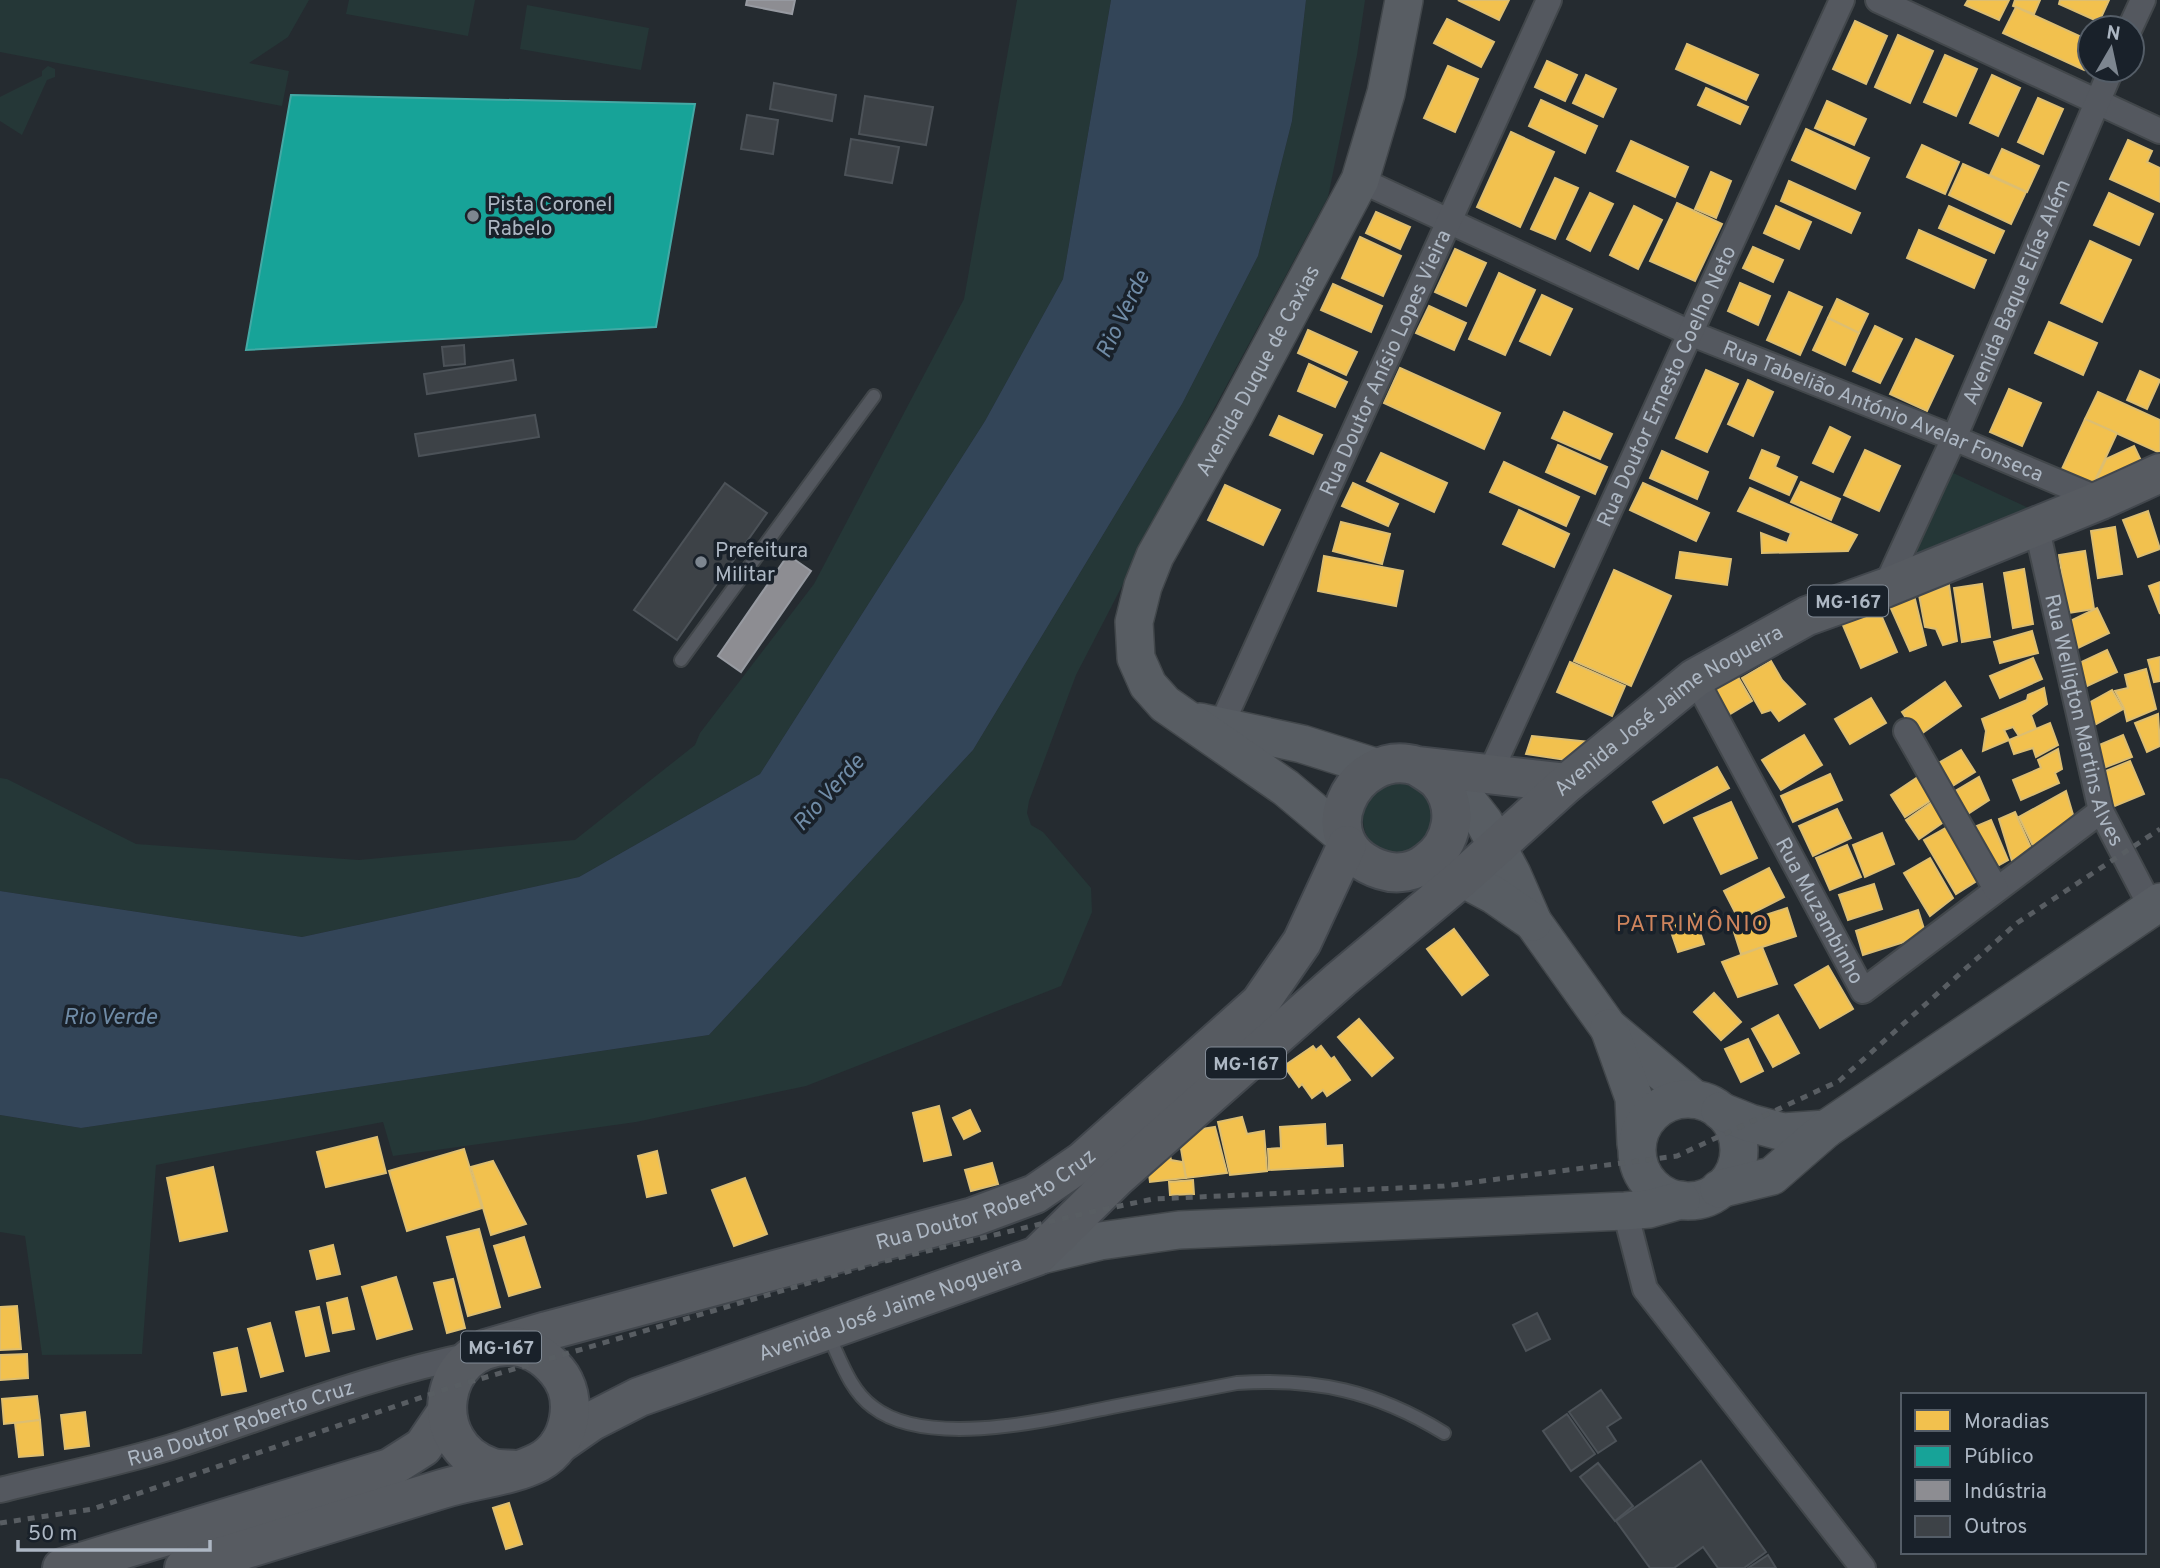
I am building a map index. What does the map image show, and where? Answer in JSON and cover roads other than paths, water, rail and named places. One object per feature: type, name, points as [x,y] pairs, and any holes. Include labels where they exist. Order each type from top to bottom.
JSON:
[{"type":"main road","name":"Avenida José Jaime Nogueira","points":[[184,1568],[540,1461],[559,1444],[592,1422],[639,1397],[1037,1256],[1117,1177],[1341,979],[1462,878],[1567,783],[1695,678],[1807,616],[1885,588],[2101,500],[2160,473]]},
{"type":"main road","name":"Avenida Duque de Caxias","points":[[1378,768],[1406,762],[1428,774],[1490,773],[1567,783]]},
{"type":"main road","points":[[1344,840],[1342,815],[1348,796],[1360,779],[1378,768]]},
{"type":"main road","name":"MG-167","points":[[1417,870],[1439,854],[1450,831],[1451,804],[1428,774]]},
{"type":"main road","name":"Avenida Duque de Caxias","points":[[1344,840],[1365,865],[1391,873],[1417,870]]},
{"type":"main road","name":"Rua Doutor Roberto Cruz","points":[[483,1351],[573,1323],[973,1217],[1035,1194],[1083,1161],[1260,1003],[1302,942],[1344,840]]},
{"type":"main road","name":"Avenida José Jaime Nogueira","points":[[1341,979],[1398,901],[1417,870]]},
{"type":"main road","name":"MG-167","points":[[62,1568],[390,1468],[423,1447],[446,1413],[449,1388],[463,1365],[483,1351],[508,1345],[529,1349],[548,1360],[563,1378],[570,1400],[569,1423],[559,1444]]},
{"type":"main road","points":[[446,1413],[453,1437],[469,1456],[491,1468],[516,1469]]},
{"type":"street","name":"Avenida Duque de Caxias","points":[[1344,840],[1286,788],[1208,729],[1165,704],[1148,685],[1136,658],[1134,622],[1143,586],[1156,556],[1360,180],[1385,93],[1404,0]]},
{"type":"street","name":"Rua Doutor Anísio Lopes Vieira","points":[[1208,729],[1448,221],[1549,0]]},
{"type":"street","name":"Rua Doutor Ernesto Coelho Neto","points":[[1490,773],[1842,0]]},
{"type":"street","points":[[1878,0],[2160,131]]},
{"type":"street","name":"Avenida Baque Elías Além","points":[[1885,588],[1954,438],[2104,84]]},
{"type":"street","name":"Rua Tabelião António Avelar Fonseca","points":[[1360,180],[1690,333],[1954,438],[2101,500]]},
{"type":"street","name":"Rua Welligton Martins Alves","points":[[2036,525],[2101,811],[2156,905]]},
{"type":"street","name":"Rua Muzambinho","points":[[1695,678],[1863,991],[2101,811]]},
{"type":"street","name":"Avenida Duque de Caxias","points":[[1208,729],[1302,744],[1378,768]]},
{"type":"street","points":[[1906,731],[1996,889]]},
{"type":"street","points":[[1428,774],[1466,799],[1477,812],[1497,845],[1533,922],[1608,1027],[1633,1098],[1638,1158],[1646,1179],[1668,1197],[1681,1200]]},
{"type":"street","points":[[1417,870],[1462,878],[1494,895],[1533,922]]},
{"type":"street","points":[[1037,1256],[1100,1241],[1179,1230],[1625,1211],[1649,1209],[1681,1200],[1702,1199],[1719,1189],[1772,1176],[1826,1129],[2156,905]]},
{"type":"street","points":[[1608,1027],[1707,1105],[1734,1130],[1738,1156],[1735,1168],[1719,1189]]},
{"type":"street","points":[[1826,1129],[1783,1132],[1750,1123],[1707,1105],[1680,1100],[1666,1104],[1644,1123],[1639,1136],[1633,1193],[1625,1211],[1645,1289],[1863,1568]]},
{"type":"street","name":"Rua Doutor Roberto Cruz","points":[[0,1490],[177,1445],[388,1375],[483,1351]]},
{"type":"lane","points":[[681,660],[874,396]]},
{"type":"lane","points":[[827,1332],[851,1383],[861,1396],[887,1416],[915,1426],[1014,1427],[1237,1383],[1268,1381],[1320,1384],[1361,1393],[1418,1417],[1444,1433]]},
{"type":"water","name":"Rio Verde","points":[[1111,0],[1306,0],[1292,121],[1258,256],[1182,404],[973,750],[709,1035],[81,1128],[0,1115],[0,891],[302,937],[579,877],[760,774],[985,421],[1063,279]]},
{"type":"railway","points":[[0,1523],[93,1509],[449,1388],[877,1263],[1082,1214],[1153,1199],[1444,1186],[1677,1156],[1839,1081],[2017,923],[2160,829]]},
{"type":"place","name":"Pista Coronel Rabelo","points":[[473,216]]},
{"type":"place","name":"Prefeitura Militar","points":[[701,562]]},
{"type":"district","name":"PATRIMÔNIO","points":[[1693,923]]}]
